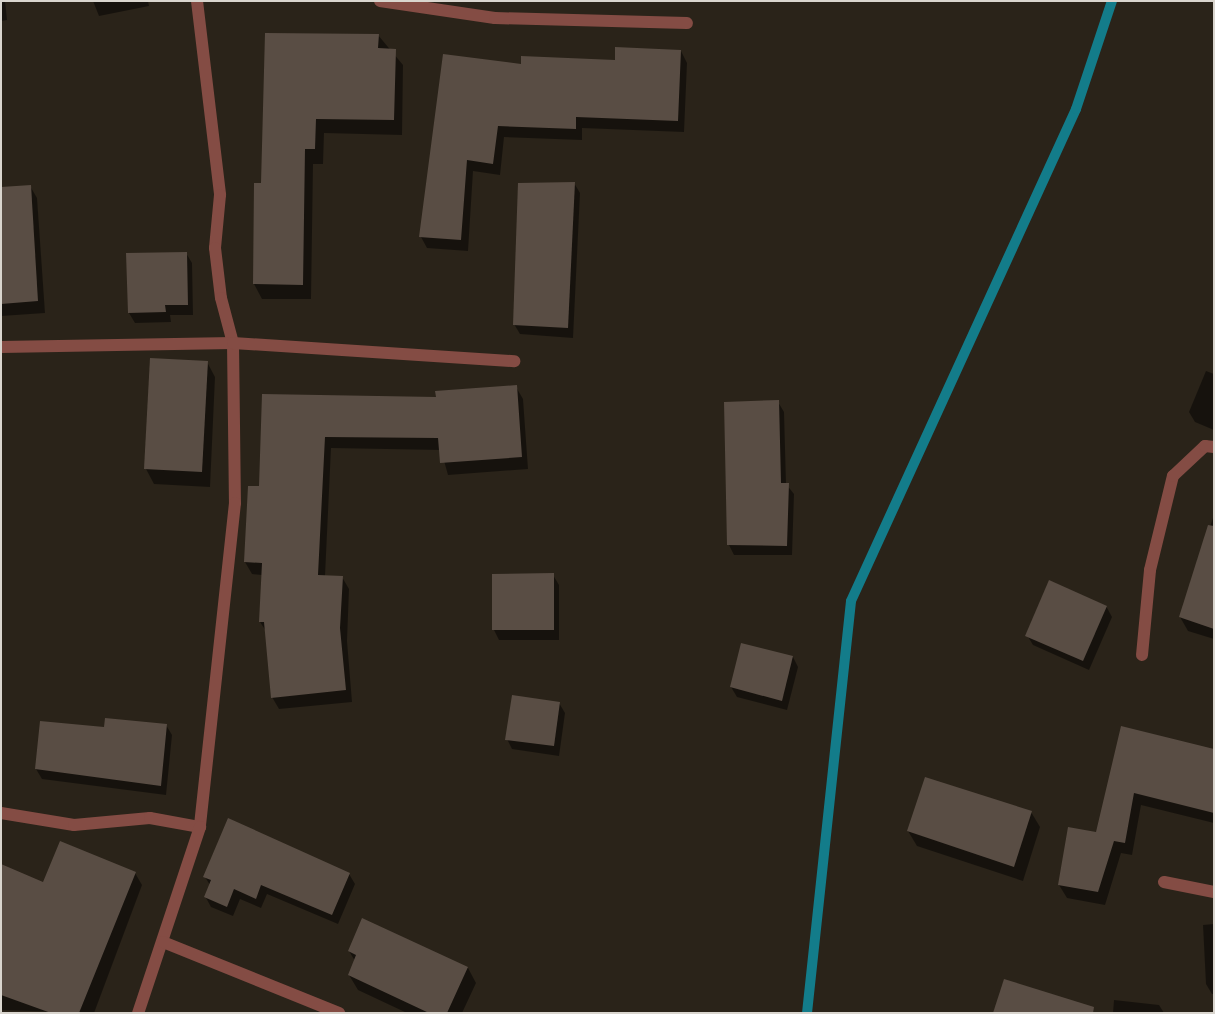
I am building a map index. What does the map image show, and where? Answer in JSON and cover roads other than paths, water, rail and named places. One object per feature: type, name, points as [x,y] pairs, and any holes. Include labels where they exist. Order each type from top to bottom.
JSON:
[{"type":"street","points":[[138,1013],[200,827],[235,503],[233,343],[221,298],[215,248],[220,195],[197,1]]},
{"type":"street","points":[[380,1],[495,18],[687,23]]},
{"type":"street","points":[[1,347],[233,343],[514,361]]},
{"type":"street","points":[[1142,655],[1150,570],[1173,476],[1206,446],[1214,447]]},
{"type":"street","points":[[1,813],[74,825],[150,818],[200,827]]},
{"type":"street","points":[[1164,882],[1214,892]]},
{"type":"street","points":[[163,942],[339,1013]]},
{"type":"waterway","points":[[807,1013],[851,601],[1076,109],[1112,1]]}]
